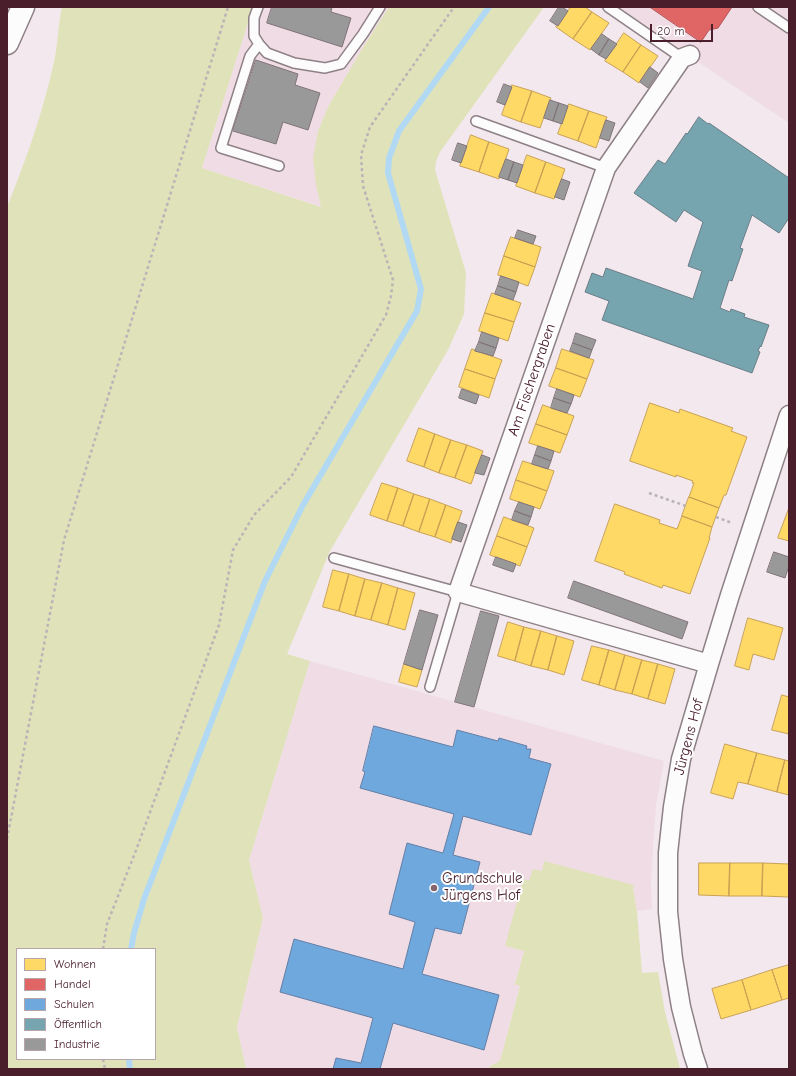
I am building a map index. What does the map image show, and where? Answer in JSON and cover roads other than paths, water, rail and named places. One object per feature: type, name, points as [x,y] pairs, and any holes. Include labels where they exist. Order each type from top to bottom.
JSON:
[{"type":"highway","points":[[7,43],[23,7]]},
{"type":"street","name":"Am Fischergraben","points":[[458,592],[606,168],[686,56]]},
{"type":"street","name":"Jürgens Hof","points":[[698,1069],[681,1007],[673,959],[668,912],[668,853],[673,807],[681,759],[709,664],[789,415]]},
{"type":"street","points":[[458,592],[709,664]]},
{"type":"lane","points":[[258,7],[254,18],[254,36],[267,53],[294,64],[325,68],[342,64],[380,7]]},
{"type":"lane","name":"Am Fischergraben","points":[[608,7],[686,56]]},
{"type":"lane","points":[[758,7],[789,28]]},
{"type":"lane","points":[[259,44],[250,56],[221,148],[279,166]]},
{"type":"lane","points":[[476,121],[606,168]]},
{"type":"lane","points":[[334,558],[458,592],[430,687]]},
{"type":"waterway","points":[[131,948],[144,899],[265,581],[303,505],[417,311],[421,289],[388,173],[389,158],[399,131],[489,7]]},
{"type":"waterway","points":[[129,1060],[130,1069]]},
{"type":"place","name":"Grundschule Jürgens Hof","points":[[434,888]]}]
